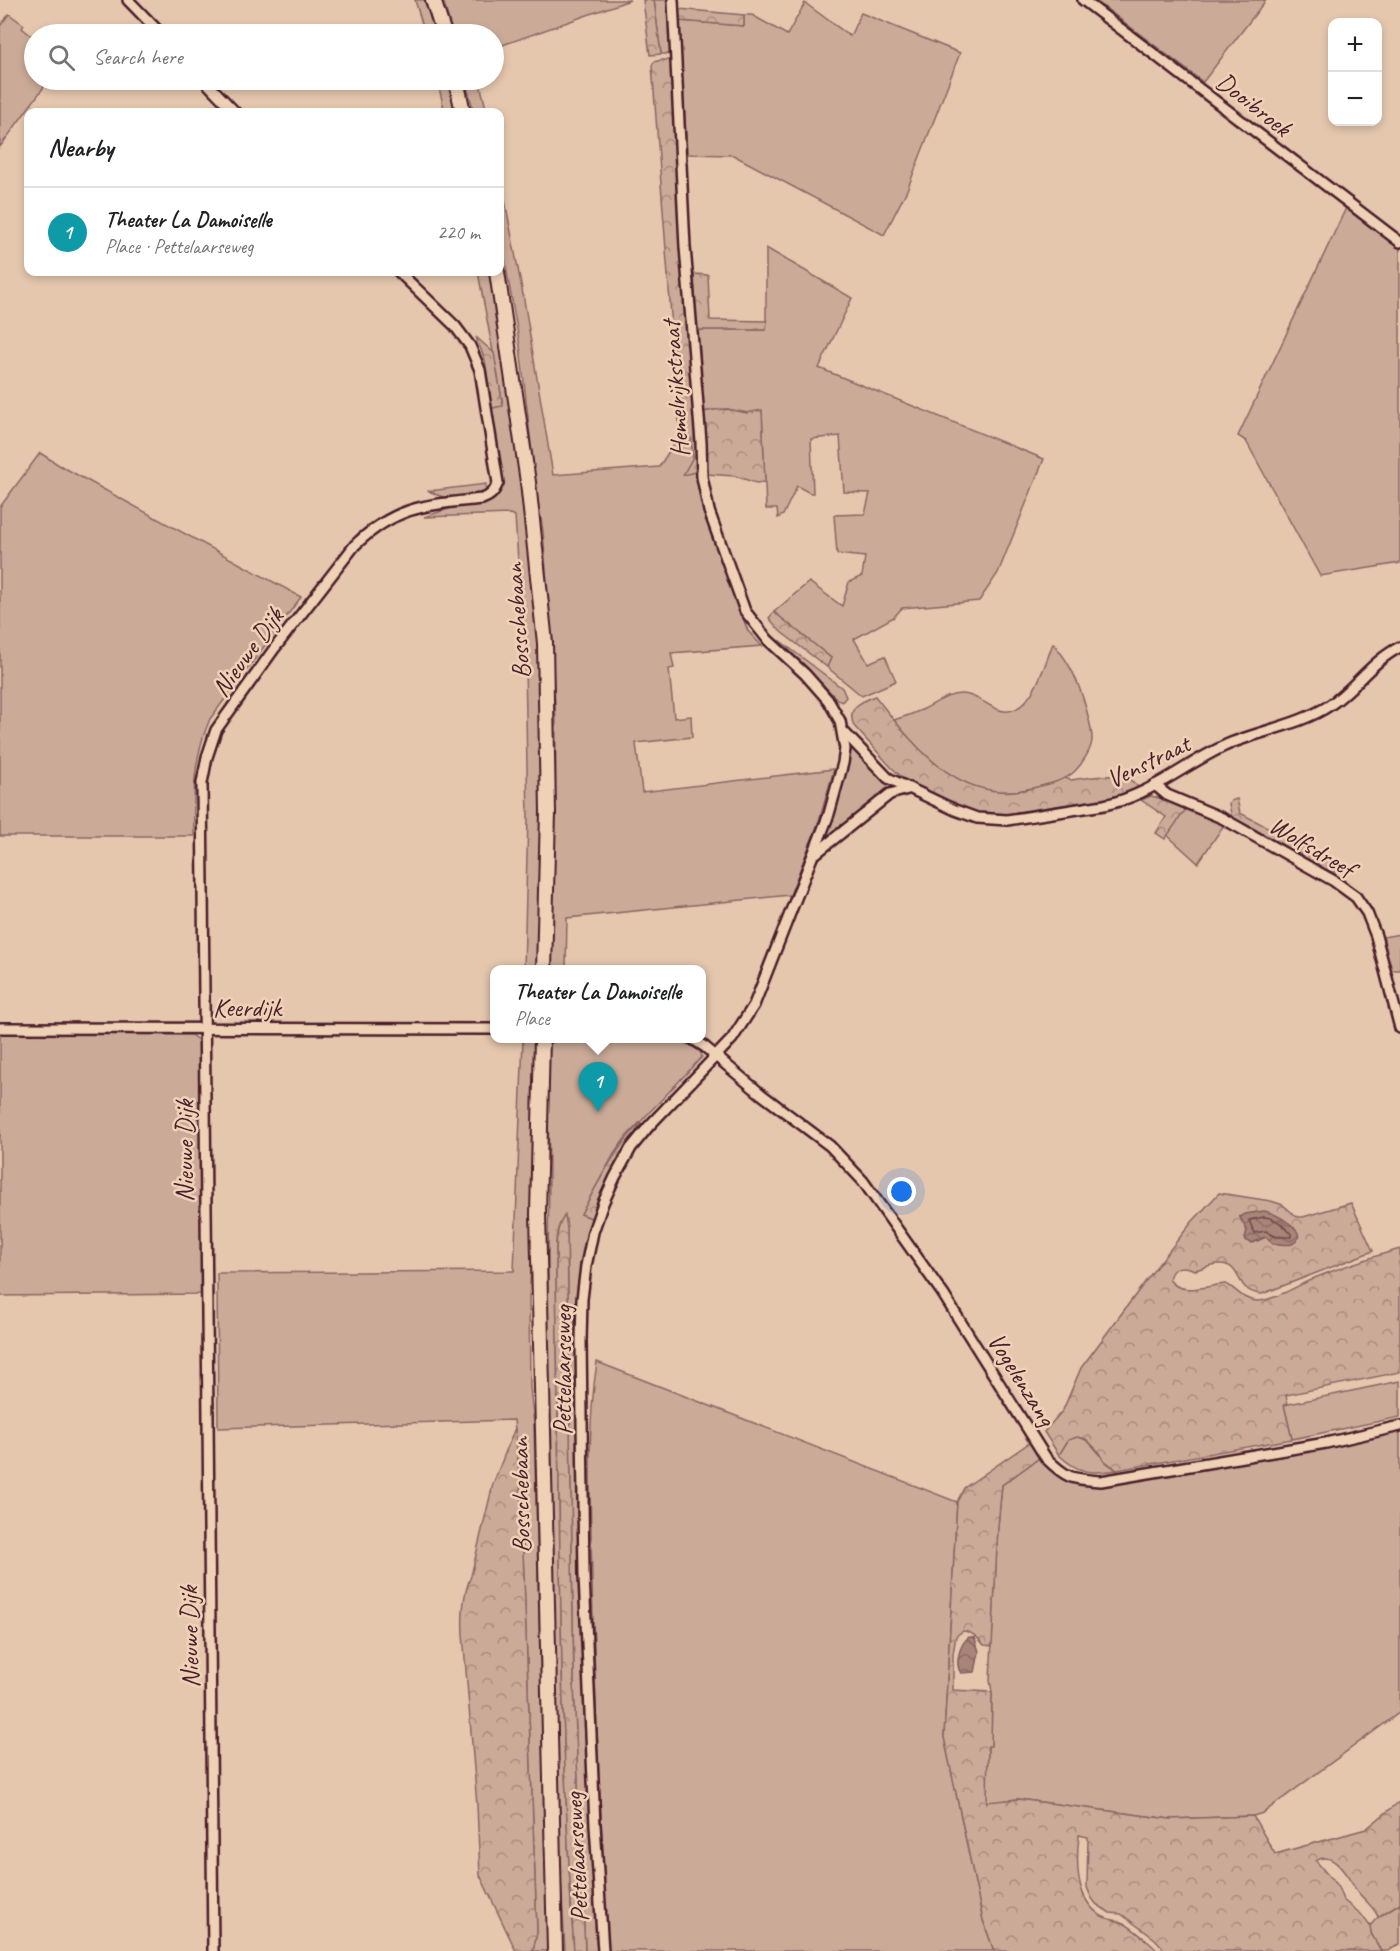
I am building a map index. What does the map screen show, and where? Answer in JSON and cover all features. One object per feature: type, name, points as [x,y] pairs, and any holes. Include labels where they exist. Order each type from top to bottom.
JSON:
[{"type":"main road","points":[[433,0],[441,24]]},
{"type":"main road","points":[[458,90],[462,108]]},
{"type":"main road","name":"Bosschebaan","points":[[498,276],[528,482],[545,643],[548,813],[544,965]]},
{"type":"main road","name":"Bosschebaan","points":[[542,1043],[538,1226],[555,1951]]},
{"type":"street","points":[[128,0],[151,24]]},
{"type":"street","name":"Hemelrijkstraat","points":[[673,0],[685,247],[702,477],[709,511],[745,611],[768,640],[805,674],[828,700],[843,731]]},
{"type":"street","name":"Dooibroek","points":[[1083,0],[1400,242]]},
{"type":"street","points":[[214,90],[232,108]]},
{"type":"street","name":"Nieuwe Dijk","points":[[213,1951],[202,783],[207,757],[216,730],[274,649],[355,545],[389,518],[428,506],[482,500],[489,497],[498,483],[480,370],[470,346],[455,326],[403,276]]},
{"type":"street","name":"Venstraat","points":[[843,731],[888,778],[908,789],[970,816],[987,820],[1007,820],[1118,803],[1230,744],[1313,714],[1330,705],[1367,670],[1400,647]]},
{"type":"street","name":"Pettelaarseweg","points":[[603,1951],[594,1825],[584,1576],[581,1341],[586,1266],[593,1232],[603,1203],[631,1148],[716,1056],[738,1030],[754,1005],[829,814],[843,763],[845,749],[843,731]]},
{"type":"street","name":"Wolfsdreef","points":[[1155,785],[1172,797],[1222,818],[1314,869],[1356,897],[1367,913],[1376,936],[1400,1028]]},
{"type":"street","points":[[813,855],[890,794],[908,789]]},
{"type":"street","name":"Keerdijk","points":[[0,1028],[490,1029]]},
{"type":"street","points":[[699,1043],[716,1056]]},
{"type":"street","name":"Vogelenzang","points":[[716,1056],[761,1094],[830,1146],[863,1181],[943,1294],[1046,1458],[1062,1474],[1077,1479],[1101,1481],[1326,1443],[1400,1426]]},
{"type":"green space","points":[[415,0],[431,0],[438,24],[422,24]]},
{"type":"green space","points":[[443,0],[630,0],[504,44],[504,24],[450,24]]},
{"type":"green space","points":[[643,0],[654,0],[661,54],[650,55]]},
{"type":"green space","points":[[654,0],[671,0],[673,54],[661,54]]},
{"type":"green space","points":[[1095,0],[1266,0],[1203,82]]},
{"type":"green space","points":[[805,3],[850,36],[861,13],[960,53],[907,190],[884,235],[733,155],[687,154],[679,21],[744,26],[744,15],[752,15],[787,35]]},
{"type":"green space","points":[[678,9],[744,15],[744,26],[679,21]]},
{"type":"green space","points":[[9,14],[24,25],[22,28],[24,30],[24,90],[42,90],[29,108],[24,108],[24,114],[0,147],[0,26]]},
{"type":"green space","points":[[661,60],[674,60],[699,463],[695,472],[683,475],[693,457],[691,438],[680,434],[652,65]]},
{"type":"green space","points":[[440,90],[454,90],[459,108],[444,108]]},
{"type":"green space","points":[[468,90],[482,90],[486,108],[473,108]]},
{"type":"green space","points":[[504,196],[553,475],[659,467],[680,434],[691,438],[693,457],[684,474],[695,472],[734,595],[748,631],[762,646],[671,653],[674,668],[669,669],[674,718],[691,716],[692,737],[636,743],[642,792],[834,769],[819,821],[790,895],[567,918],[566,965],[550,965],[556,722],[543,531],[520,346],[504,256]]},
{"type":"green space","points":[[1346,208],[1400,249],[1400,563],[1320,576],[1246,441],[1238,436]]},
{"type":"green space","points":[[766,248],[852,298],[819,368],[1044,459],[998,573],[979,601],[902,608],[894,617],[854,639],[868,663],[885,656],[896,681],[862,696],[827,667],[831,658],[774,612],[809,582],[842,606],[849,582],[862,576],[865,557],[837,554],[834,515],[865,514],[870,493],[844,492],[840,436],[811,439],[813,493],[797,486],[783,515],[778,518],[777,509],[766,509],[762,411],[747,413],[727,409],[703,412],[697,330],[766,330]]},
{"type":"green space","points":[[694,274],[708,275],[710,320],[767,321],[766,330],[697,330]]},
{"type":"green space","points":[[479,276],[495,276],[534,552],[543,723],[540,965],[524,965],[528,818],[525,664],[515,516],[510,514],[424,517],[464,504],[493,500],[498,494],[501,484],[492,408],[503,405]]},
{"type":"green space","points":[[476,337],[494,353],[503,406],[492,408],[485,360]]},
{"type":"green space","points":[[727,409],[747,413],[762,410],[765,482],[756,483],[735,476],[707,474],[703,412]]},
{"type":"green space","points":[[40,453],[301,597],[210,719],[197,762],[194,791],[194,836],[0,836],[0,507]]},
{"type":"green space","points":[[486,484],[485,494],[464,498],[442,497],[429,491]]},
{"type":"green space","points":[[774,612],[831,658],[827,667],[781,632],[769,618]]},
{"type":"green space","points":[[779,640],[842,688],[846,697],[842,702],[838,700]]},
{"type":"green space","points":[[1053,643],[1070,667],[1078,684],[1092,736],[1092,743],[1086,756],[1075,771],[1066,778],[1050,784],[1015,791],[996,791],[970,785],[933,762],[894,720],[958,694],[972,696],[997,709],[1008,711],[1018,708],[1034,690]]},
{"type":"green space","points":[[875,696],[923,753],[961,781],[983,789],[1007,792],[1033,788],[1064,778],[1071,780],[1119,776],[1135,784],[1140,791],[1118,799],[1024,815],[985,817],[932,797],[907,782],[892,768],[854,726],[852,720],[856,706]]},
{"type":"green space","points":[[850,744],[898,788],[825,841],[846,773]]},
{"type":"green space","points":[[1151,796],[1188,806],[1165,839],[1156,833],[1166,817],[1141,800]]},
{"type":"green space","points":[[1237,799],[1240,813],[1333,861],[1335,874],[1232,819],[1229,804],[1230,801]]},
{"type":"green space","points":[[1188,806],[1224,825],[1198,863],[1167,835]]},
{"type":"green space","points":[[1400,934],[1400,970],[1392,970],[1383,937]]},
{"type":"green space","points":[[0,1034],[191,1035],[199,1041],[203,1294],[0,1296]]},
{"type":"green space","points":[[523,1043],[538,1043],[534,1231],[529,1296],[530,1388],[534,1424],[544,1804],[551,1951],[533,1951],[537,1932],[521,1497],[514,1420],[218,1428],[217,1273],[514,1271]]},
{"type":"green space","points":[[547,1043],[685,1043],[699,1048],[702,1057],[626,1137],[581,1214],[594,1219],[584,1267],[585,1706],[597,1951],[585,1951],[584,1929],[574,1686],[565,1216],[558,1228],[556,1249],[559,1526],[565,1781],[574,1951],[565,1951],[555,1766],[547,1345],[549,1175]]},
{"type":"green space","points":[[641,1122],[611,1177],[594,1219],[581,1214],[615,1154]]},
{"type":"green space","points":[[1219,1193],[1271,1201],[1283,1205],[1297,1217],[1351,1203],[1373,1251],[1262,1294],[1247,1289],[1236,1272],[1226,1265],[1215,1264],[1195,1270],[1179,1267],[1173,1271],[1169,1279],[1180,1288],[1187,1289],[1226,1284],[1244,1297],[1257,1301],[1279,1295],[1337,1269],[1400,1249],[1400,1372],[1286,1395],[1288,1404],[1284,1405],[1292,1439],[1117,1470],[1104,1460],[1086,1439],[1077,1437],[1068,1440],[1059,1455],[1044,1432],[1063,1410],[1081,1368],[1192,1222]],"holes":[[[1240,1217],[1286,1244],[1276,1244],[1266,1237],[1253,1243]]]},
{"type":"green space","points":[[565,1215],[574,1686],[585,1951],[574,1951],[565,1781],[556,1249],[557,1234]]},
{"type":"green space","points":[[597,1362],[957,1502],[944,1737],[983,1920],[994,1951],[608,1951],[593,1626],[590,1498],[591,1416]]},
{"type":"green space","points":[[1400,1381],[1400,1417],[1292,1439],[1284,1405]]},
{"type":"green space","points":[[515,1428],[521,1497],[537,1932],[533,1951],[516,1951],[480,1875],[463,1626],[465,1597],[493,1484]]},
{"type":"green space","points":[[1400,1430],[1400,1712],[1263,1813],[1253,1816],[1170,1819],[1018,1799],[986,1803],[988,1746],[991,1745],[992,1692],[990,1680],[1002,1485],[1046,1453],[1076,1481]]},
{"type":"green space","points":[[1077,1437],[1090,1443],[1105,1461],[1117,1470],[1086,1471],[1066,1461],[1059,1455],[1068,1440]]},
{"type":"green space","points":[[1035,1439],[1046,1453],[1002,1485],[992,1646],[984,1645],[972,1634],[963,1631],[956,1636],[953,1654],[953,1690],[992,1692],[987,1802],[1018,1799],[1170,1819],[1253,1816],[1275,1854],[1366,1829],[1400,1801],[1400,1903],[1378,1917],[1335,1862],[1323,1858],[1316,1861],[1338,1887],[1343,1900],[1361,1914],[1370,1926],[1371,1933],[1381,1951],[1166,1951],[1155,1939],[1121,1914],[1110,1913],[1096,1904],[1087,1887],[1088,1837],[1079,1835],[1079,1879],[1092,1908],[1105,1918],[1126,1924],[1158,1951],[994,1951],[983,1920],[944,1737],[957,1502],[964,1488]]},
{"type":"green space","points":[[1400,1903],[1400,1944],[1388,1951],[1381,1951],[1371,1933],[1370,1926],[1376,1919]]},
{"type":"water","points":[[1264,1211],[1290,1224],[1298,1234],[1298,1239],[1288,1245],[1273,1244],[1266,1237],[1252,1242],[1245,1239],[1247,1230],[1240,1217]]},
{"type":"water","points":[[969,1637],[975,1638],[979,1652],[975,1672],[961,1673],[958,1664],[959,1654]]},
{"type":"place","name":"Theater La Damoiselle","points":[[598,1112]]}]
